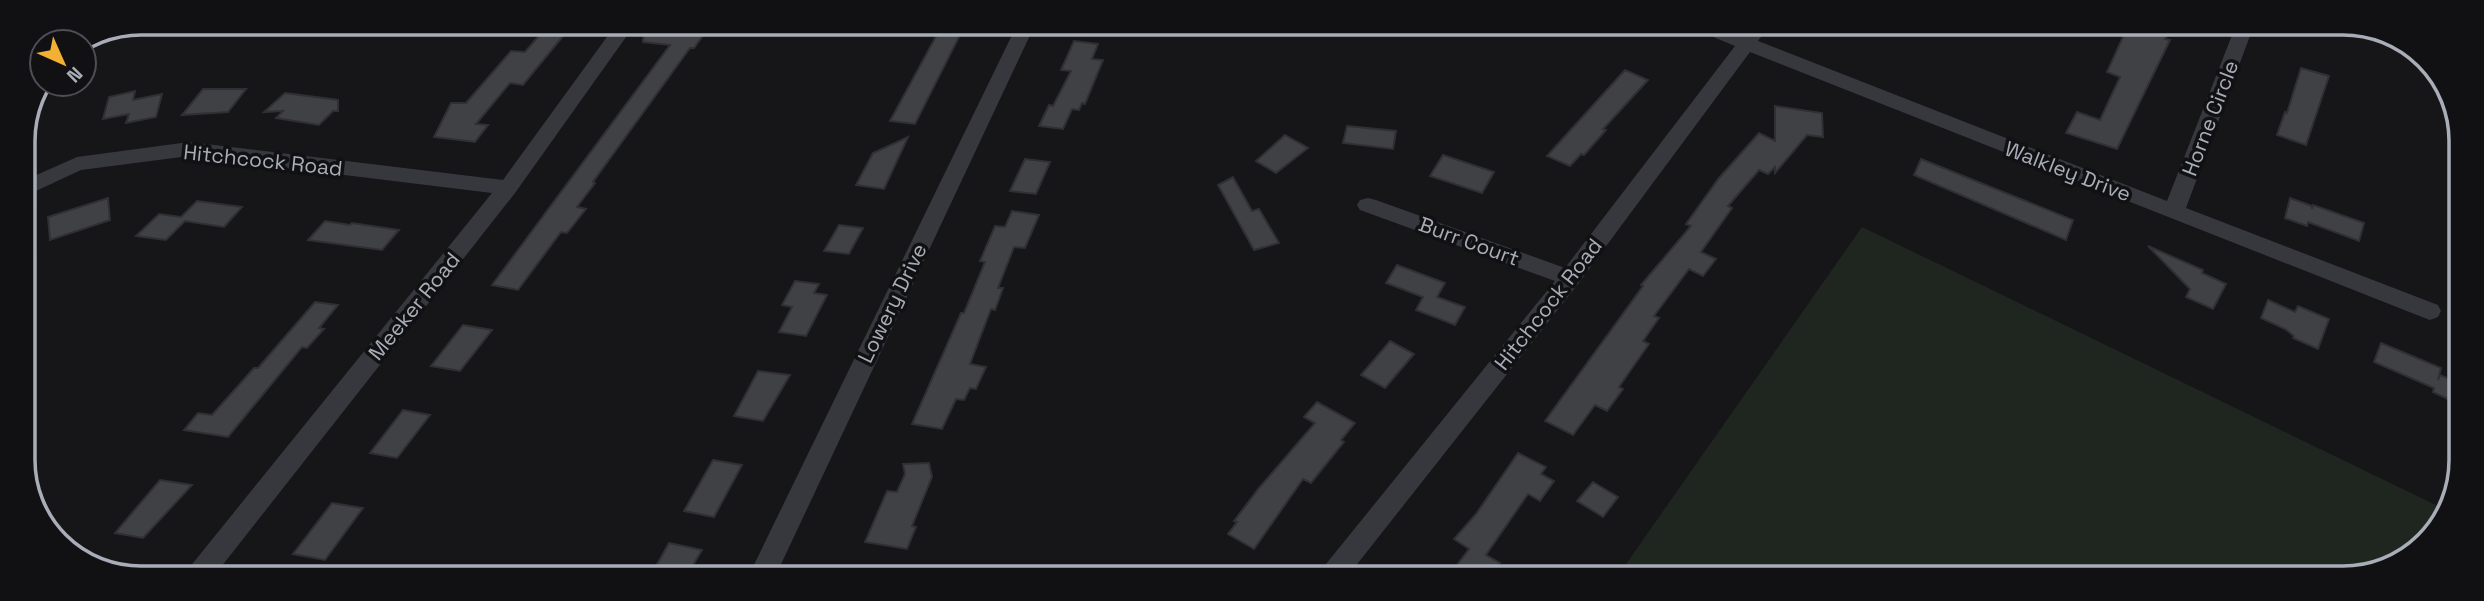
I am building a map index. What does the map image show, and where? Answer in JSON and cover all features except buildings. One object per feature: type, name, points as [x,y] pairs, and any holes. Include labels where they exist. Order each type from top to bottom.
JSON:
[{"type":"street","name":"Meeker Road","points":[[206,566],[508,188],[618,35]]},
{"type":"street","name":"Lowery Drive","points":[[766,566],[1021,35]]},
{"type":"street","name":"Hitchcock Road","points":[[1340,566],[1570,278],[1752,35]]},
{"type":"street","name":"Walkley Drive","points":[[1755,35],[2008,148],[2430,311]]},
{"type":"street","name":"Horne Circle","points":[[2174,211],[2241,35]]},
{"type":"street","name":"Hitchcock Road","points":[[35,184],[77,164],[189,149],[508,188]]},
{"type":"street","name":"Burr Court","points":[[1368,205],[1570,278]]},
{"type":"shaded area","points":[[1862,227],[2438,506],[2423,530],[2396,552],[2364,564],[2350,566],[1625,566]]}]
